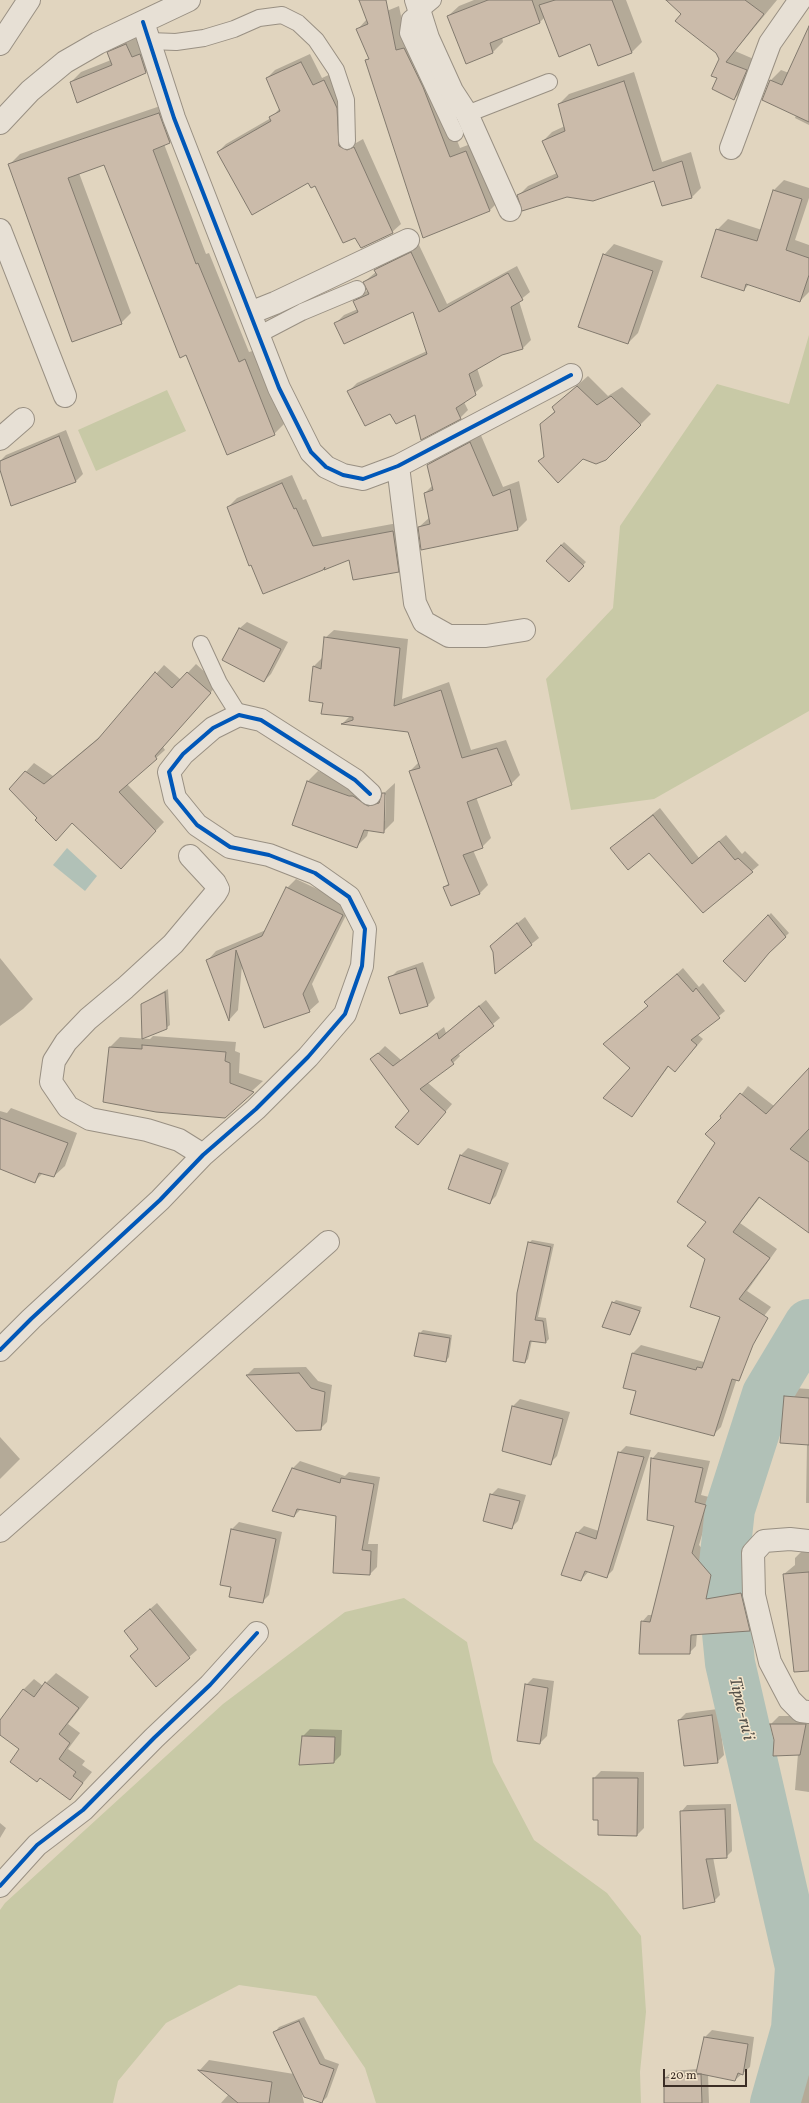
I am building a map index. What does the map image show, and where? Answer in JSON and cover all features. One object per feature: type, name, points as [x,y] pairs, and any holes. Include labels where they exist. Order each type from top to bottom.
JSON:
[{"type":"street","points":[[0,44],[29,0]]},
{"type":"street","points":[[0,123],[30,91],[64,62],[98,43],[146,32],[189,0]]},
{"type":"street","points":[[731,148],[770,43],[800,0]]},
{"type":"street","points":[[422,4],[428,38],[452,91],[467,114],[510,210]]},
{"type":"street","points":[[146,32],[174,118],[258,335],[300,434],[311,452],[326,467],[343,475],[363,479],[398,466],[571,375]]},
{"type":"street","points":[[0,230],[65,396]]},
{"type":"street","points":[[250,313],[275,303],[408,240]]},
{"type":"street","points":[[0,439],[23,419]]},
{"type":"street","points":[[398,466],[415,603],[424,622],[449,636],[486,636],[524,630]]},
{"type":"street","points":[[0,1350],[31,1319],[160,1200],[202,1155],[256,1109],[308,1057],[345,1014],[362,966],[365,929],[349,898],[314,873],[269,856],[230,847],[197,826],[175,798],[169,772],[183,754],[213,728],[239,715],[261,720],[355,780],[370,794]]},
{"type":"street","points":[[190,856],[215,883],[218,889],[215,894],[173,944],[125,988],[88,1019],[66,1042],[54,1061],[51,1082],[68,1107],[90,1119],[147,1130],[179,1140],[202,1155]]},
{"type":"street","points":[[0,1531],[328,1242]]},
{"type":"street","points":[[809,1541],[764,1541],[753,1552],[754,1595],[770,1662],[790,1700],[801,1711],[809,1712]]},
{"type":"street","points":[[0,1886],[38,1845],[83,1810],[154,1738],[210,1685],[257,1632]]},
{"type":"lane","points":[[422,4],[410,20],[408,33],[455,133]]},
{"type":"lane","points":[[146,32],[176,42],[204,38],[234,29],[259,18],[282,15],[298,22],[316,40],[336,70],[346,100],[347,141]]},
{"type":"lane","points":[[467,114],[549,82]]},
{"type":"lane","points":[[258,335],[302,312],[356,289]]},
{"type":"lane","points":[[201,644],[219,683],[239,715]]},
{"type":"green space","points":[[809,335],[809,711],[654,799],[571,810],[546,679],[613,608],[620,526],[717,384],[789,404]]},
{"type":"green space","points":[[167,390],[186,431],[96,471],[78,430]]},
{"type":"green space","points":[[404,1598],[467,1642],[493,1762],[534,1840],[607,1893],[641,1936],[646,2012],[640,2072],[641,2103],[376,2103],[365,2068],[316,1996],[239,1985],[166,2023],[118,2081],[113,2103],[0,2103],[0,1910],[5,1903],[223,1704],[345,1612]]},
{"type":"shaded area","points":[[67,848],[97,876],[85,891],[53,865]]},
{"type":"building","points":[[359,0],[386,0],[396,50],[404,48],[423,87],[450,157],[466,151],[490,211],[423,238],[365,60],[369,59],[356,29],[368,24]]},
{"type":"building","points":[[488,0],[532,0],[540,23],[490,43],[493,53],[466,64],[447,16]]},
{"type":"building","points":[[555,0],[612,0],[632,53],[598,66],[590,44],[559,57],[539,5]]},
{"type":"building","points":[[666,0],[745,0],[764,14],[726,62],[747,70],[734,100],[712,89],[717,78],[711,76],[719,59],[716,53],[675,21],[681,14]]},
{"type":"building","points":[[809,26],[809,122],[762,100],[770,80],[782,85]]},
{"type":"building","points":[[126,44],[132,57],[140,54],[146,73],[77,103],[70,82],[112,65],[107,52]]},
{"type":"building","points":[[301,62],[313,85],[324,80],[337,108],[339,146],[347,150],[354,147],[393,233],[361,248],[355,238],[343,243],[315,186],[311,188],[308,183],[252,215],[217,152],[271,121],[269,117],[280,111],[266,78]]},
{"type":"building","points":[[624,81],[653,171],[682,161],[692,198],[662,206],[654,181],[593,201],[567,197],[522,211],[517,195],[558,177],[542,141],[565,131],[558,104]]},
{"type":"building","points":[[159,113],[170,143],[153,150],[196,264],[198,263],[239,362],[245,359],[275,435],[227,455],[186,355],[180,358],[104,165],[68,178],[122,324],[72,342],[8,164]]},
{"type":"building","points":[[773,190],[802,199],[786,250],[809,258],[809,275],[800,302],[746,284],[744,291],[701,277],[716,229],[757,241]]},
{"type":"building","points":[[411,252],[439,312],[508,273],[523,300],[511,307],[523,349],[502,355],[469,374],[476,395],[456,408],[461,419],[421,440],[415,415],[396,424],[390,414],[365,426],[347,391],[427,354],[413,312],[344,344],[334,323],[358,312],[353,301],[369,294],[363,282],[377,275],[374,270]]},
{"type":"building","points":[[603,254],[653,271],[628,344],[578,327]]},
{"type":"building","points":[[577,386],[597,405],[611,396],[641,425],[606,460],[596,464],[583,459],[558,483],[538,461],[544,457],[540,424],[555,412],[552,407]]},
{"type":"building","points":[[59,436],[76,482],[11,506],[0,470],[0,461]]},
{"type":"building","points":[[470,442],[493,496],[510,489],[518,530],[421,550],[418,527],[430,524],[424,493],[433,490],[427,465]]},
{"type":"building","points":[[282,483],[294,509],[296,508],[313,546],[393,531],[399,572],[353,580],[349,560],[324,570],[325,567],[323,570],[263,594],[251,565],[249,566],[227,507]]},
{"type":"building","points":[[561,545],[584,566],[569,582],[546,561]]},
{"type":"building","points":[[239,628],[281,649],[264,682],[222,660]]},
{"type":"building","points":[[324,637],[400,648],[394,706],[441,690],[462,758],[497,748],[512,785],[467,802],[483,848],[463,855],[480,894],[451,906],[443,887],[449,885],[409,771],[420,768],[408,732],[341,724],[353,720],[353,717],[321,714],[323,703],[309,701],[313,666],[321,669]]},
{"type":"building","points":[[155,672],[172,688],[187,672],[211,693],[155,756],[157,759],[119,792],[156,831],[121,869],[72,823],[56,841],[35,820],[37,818],[9,789],[25,771],[44,784],[98,739]]},
{"type":"building","points":[[307,781],[349,796],[353,796],[368,806],[379,803],[382,793],[385,793],[384,833],[364,830],[357,848],[292,825]]},
{"type":"building","points":[[653,815],[692,864],[719,841],[735,860],[738,858],[753,872],[703,913],[649,853],[628,870],[610,848]]},
{"type":"building","points":[[286,887],[343,915],[303,994],[310,1012],[264,1028],[236,950],[229,1021],[206,960],[262,936]]},
{"type":"building","points":[[768,915],[786,937],[769,953],[745,982],[723,961]]},
{"type":"building","points":[[517,923],[532,945],[495,974],[493,952],[490,946]]},
{"type":"building","points":[[416,968],[428,1006],[400,1014],[388,977]]},
{"type":"building","points":[[677,974],[693,992],[696,988],[720,1018],[691,1040],[697,1045],[675,1072],[668,1066],[632,1117],[603,1098],[630,1068],[603,1044],[648,1006],[644,1002]]},
{"type":"building","points":[[165,992],[167,1029],[142,1039],[141,1004]]},
{"type":"building","points":[[479,1006],[494,1026],[451,1060],[454,1064],[420,1089],[446,1112],[418,1145],[395,1127],[409,1111],[370,1059],[378,1053],[393,1066],[437,1033],[439,1039]]},
{"type":"building","points":[[142,1045],[226,1052],[225,1061],[230,1063],[230,1083],[254,1092],[225,1118],[156,1112],[103,1102],[109,1047],[142,1049]]},
{"type":"building","points":[[809,1068],[809,1129],[790,1149],[809,1162],[809,1233],[759,1197],[733,1232],[770,1258],[739,1299],[768,1318],[753,1345],[739,1381],[732,1379],[714,1436],[630,1414],[636,1391],[623,1388],[632,1353],[696,1370],[697,1367],[702,1368],[720,1317],[690,1307],[705,1259],[687,1246],[706,1222],[677,1202],[715,1143],[705,1134],[721,1118],[720,1116],[740,1093],[766,1114]]},
{"type":"building","points":[[0,1118],[68,1143],[54,1177],[39,1173],[35,1183],[0,1169]]},
{"type":"building","points":[[460,1155],[502,1170],[490,1204],[448,1189]]},
{"type":"building","points":[[528,1242],[551,1247],[535,1320],[543,1321],[546,1343],[530,1341],[525,1363],[513,1361],[517,1293]]},
{"type":"building","points":[[612,1302],[640,1311],[630,1335],[602,1327]]},
{"type":"building","points":[[419,1333],[450,1338],[446,1362],[414,1356]]},
{"type":"building","points":[[299,1373],[311,1388],[325,1392],[321,1430],[296,1431],[246,1375]]},
{"type":"building","points":[[784,1396],[809,1398],[809,1445],[780,1443]]},
{"type":"building","points":[[512,1406],[563,1419],[551,1465],[502,1451]]},
{"type":"building","points":[[618,1452],[644,1457],[607,1578],[585,1571],[581,1581],[561,1575],[576,1532],[596,1539]]},
{"type":"building","points":[[651,1458],[703,1468],[695,1502],[706,1505],[692,1553],[711,1575],[706,1599],[741,1593],[750,1631],[691,1635],[690,1654],[639,1654],[641,1621],[650,1622],[674,1526],[647,1520]]},
{"type":"building","points":[[292,1468],[340,1483],[341,1478],[374,1484],[362,1550],[371,1551],[370,1575],[333,1573],[336,1516],[297,1509],[294,1517],[272,1511]]},
{"type":"building","points":[[490,1494],[520,1501],[512,1529],[483,1521]]},
{"type":"building","points":[[231,1529],[276,1539],[263,1603],[229,1597],[231,1587],[220,1585]]},
{"type":"building","points":[[809,1572],[809,1671],[794,1672],[783,1574]]},
{"type":"building","points":[[150,1609],[190,1658],[156,1687],[130,1656],[138,1649],[124,1631]]},
{"type":"building","points":[[45,1682],[79,1708],[59,1734],[70,1743],[59,1759],[76,1772],[73,1776],[83,1783],[70,1800],[40,1778],[37,1782],[10,1762],[19,1749],[0,1735],[0,1720],[23,1689],[34,1697]]},
{"type":"building","points":[[525,1684],[548,1688],[540,1744],[517,1741]]},
{"type":"building","points":[[712,1715],[718,1763],[684,1766],[678,1720]]},
{"type":"building","points":[[770,1724],[806,1724],[800,1755],[773,1756],[774,1740]]},
{"type":"building","points":[[302,1736],[335,1737],[334,1763],[299,1765]]},
{"type":"building","points":[[593,1778],[638,1778],[637,1836],[598,1835],[598,1820],[593,1820]]},
{"type":"building","points":[[725,1809],[727,1858],[706,1859],[715,1902],[683,1909],[680,1811]]},
{"type":"building","points":[[299,2021],[320,2064],[334,2069],[322,2103],[304,2097],[273,2032]]},
{"type":"building","points":[[704,2037],[748,2044],[743,2075],[738,2073],[735,2081],[696,2073]]},
{"type":"building","points":[[198,2070],[272,2082],[269,2103],[238,2103]]},
{"type":"building","points":[[701,2074],[702,2103],[664,2103],[664,2078]]},
{"type":"waterway","name":"Tipae-ru’i","points":[[775,2103],[796,2029],[800,1967],[730,1663],[722,1582],[730,1509],[767,1394],[809,1324]]},
{"type":"cycle path","points":[[143,22],[174,118],[279,388],[311,452],[326,467],[343,475],[363,479],[398,466],[571,375]]},
{"type":"cycle path","points":[[0,1350],[31,1319],[160,1200],[203,1155],[256,1109],[308,1057],[345,1014],[362,966],[365,929],[349,897],[315,873],[269,855],[230,847],[197,825],[175,798],[169,772],[183,754],[213,728],[239,715],[261,720],[355,780],[370,794]]},
{"type":"cycle path","points":[[0,1886],[37,1845],[83,1810],[154,1738],[210,1685],[257,1633]]}]
